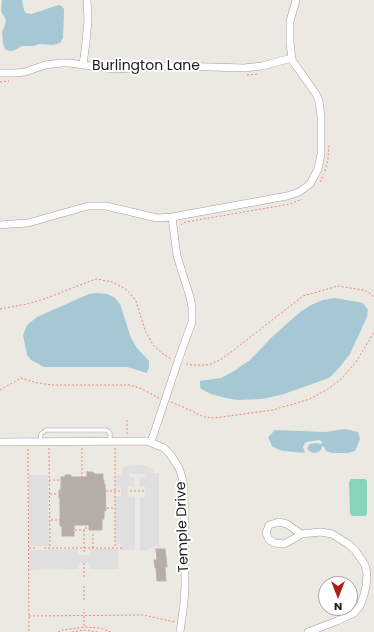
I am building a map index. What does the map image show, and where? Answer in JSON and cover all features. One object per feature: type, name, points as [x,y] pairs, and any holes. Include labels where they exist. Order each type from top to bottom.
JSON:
[{"type":"street","points":[[83,65],[88,20],[87,0]]},
{"type":"street","points":[[0,224],[28,223],[88,206],[106,206],[157,218],[172,217],[287,196],[299,192],[310,184],[318,169],[321,154],[321,116],[319,101],[316,94],[295,65],[292,58],[290,21],[296,0]]},
{"type":"street","name":"Burlington Lane","points":[[0,73],[25,72],[45,65],[61,63],[114,69],[176,66],[244,68],[262,66],[292,58]]},
{"type":"street","points":[[151,442],[192,322],[190,296],[177,256],[172,217]]},
{"type":"street","name":"Temple Drive","points":[[0,442],[147,441],[164,448],[170,454],[179,468],[184,487],[185,586],[180,632]]},
{"type":"street","points":[[300,534],[321,532],[332,534],[340,538],[356,550],[366,565],[367,574],[364,595],[360,606],[354,613],[338,621],[308,632]]},
{"type":"lane","points":[[40,441],[40,434],[46,430],[106,430],[110,433],[110,441]]},
{"type":"path","points":[[242,75],[261,74]]},
{"type":"path","points":[[0,82],[13,80]]},
{"type":"path","points":[[318,184],[324,175],[327,164],[329,154],[328,140]]},
{"type":"path","points":[[180,227],[181,224],[185,223],[290,204],[301,200],[306,196]]},
{"type":"path","points":[[0,309],[40,300],[97,279],[112,282],[124,288],[136,301],[144,330],[153,345],[170,359],[192,365],[201,365],[211,364],[220,360],[303,296],[338,286],[363,290],[374,297]]},
{"type":"path","points":[[0,390],[21,378],[51,385],[130,385],[140,388],[151,395],[181,406],[204,417],[214,418],[273,410],[319,395],[335,385],[350,370],[374,332]]},
{"type":"path","points":[[127,420],[127,436]]},
{"type":"path","points":[[28,448],[29,632]]},
{"type":"path","points":[[47,448],[49,448],[50,548]]},
{"type":"path","points":[[82,448],[82,483]]},
{"type":"path","points":[[115,448],[115,548]]},
{"type":"path","points":[[49,480],[60,480]]},
{"type":"path","points":[[130,491],[145,491]]},
{"type":"path","points":[[106,492],[120,492]]},
{"type":"path","points":[[49,494],[58,494]]},
{"type":"path","points":[[106,508],[115,508]]},
{"type":"path","points":[[50,520],[60,520]]},
{"type":"path","points":[[84,554],[84,530],[86,530],[86,526]]},
{"type":"path","points":[[75,530],[84,530]]},
{"type":"path","points":[[93,533],[93,548]]},
{"type":"path","points":[[28,548],[35,548]]},
{"type":"path","points":[[44,548],[122,548]]},
{"type":"path","points":[[84,563],[84,577]]},
{"type":"path","points":[[84,586],[84,600]]},
{"type":"path","points":[[84,609],[84,627]]},
{"type":"path","points":[[28,616],[143,615],[176,623]]},
{"type":"path","points":[[58,632],[88,627],[100,628],[111,632]]},
{"type":"path","points":[[72,632],[98,632]]},
{"type":"green space","points":[[351,479],[365,479],[367,481],[367,514],[365,516],[352,516],[350,513],[349,482]]},
{"type":"shaded area","points":[[142,465],[152,468],[154,473],[159,473],[159,547],[154,546],[145,551],[140,551],[140,497],[145,497],[146,487],[140,487],[139,478],[146,477],[144,474],[130,474],[129,477],[135,478],[134,486],[128,486],[128,496],[135,497],[135,550],[121,550],[121,544],[116,544],[115,496],[121,496],[121,488],[116,487],[115,475],[122,475],[122,469],[125,466]]},
{"type":"shaded area","points":[[29,475],[48,475],[49,546],[29,546]]},
{"type":"shaded area","points":[[77,549],[78,555],[89,555],[90,549],[118,549],[118,569],[90,569],[90,563],[78,563],[78,569],[29,570],[29,550]]},
{"type":"water","points":[[2,0],[22,0],[24,10],[26,13],[31,14],[60,5],[64,9],[64,14],[63,38],[60,43],[53,45],[39,44],[34,46],[22,46],[13,51],[5,49],[2,33],[6,20],[1,11]]},
{"type":"water","points":[[89,294],[107,294],[115,298],[120,304],[131,338],[137,348],[149,361],[147,373],[127,367],[44,367],[31,360],[27,355],[23,335],[27,325],[37,317]]},
{"type":"water","points":[[335,298],[363,303],[368,310],[367,317],[350,354],[329,378],[284,394],[263,399],[238,400],[211,394],[201,389],[200,381],[221,378],[250,360],[272,337],[300,312],[323,300]]},
{"type":"water","points":[[345,429],[358,432],[360,439],[355,451],[348,453],[332,453],[326,451],[322,446],[321,450],[318,452],[313,453],[309,451],[307,448],[310,444],[323,443],[320,440],[306,442],[303,447],[305,453],[283,451],[272,446],[268,437],[275,430],[326,432]]},
{"type":"building","points":[[87,472],[103,474],[106,511],[104,511],[104,519],[102,519],[102,530],[89,530],[89,525],[74,525],[74,536],[62,536],[62,526],[60,526],[59,498],[59,490],[61,490],[61,477],[71,475],[71,477],[87,477]]},
{"type":"building","points":[[156,549],[165,549],[167,567],[165,567],[166,581],[157,581],[154,560],[157,560]]}]
